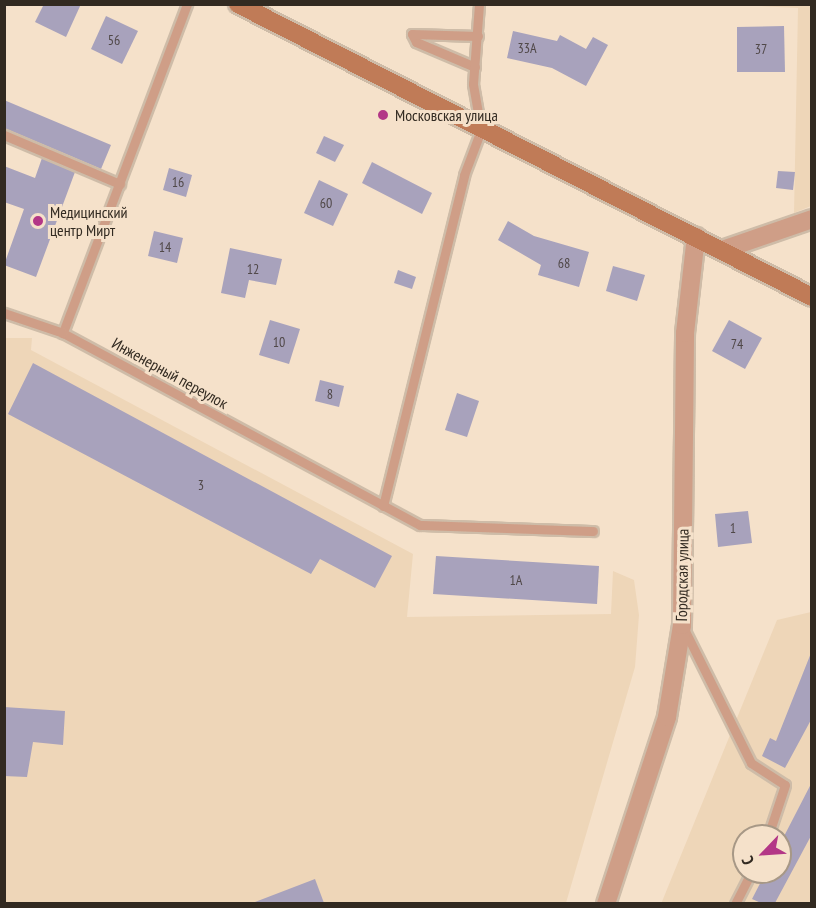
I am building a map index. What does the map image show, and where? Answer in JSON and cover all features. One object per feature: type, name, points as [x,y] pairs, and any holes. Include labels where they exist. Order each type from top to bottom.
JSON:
[{"type":"main road","points":[[237,4],[812,297]]},
{"type":"street","points":[[722,250],[812,219]]},
{"type":"street","name":"Городская улица","points":[[606,903],[667,717],[682,625],[686,333],[696,237]]},
{"type":"lane","points":[[63,333],[187,4]]},
{"type":"lane","points":[[383,506],[464,175],[481,130],[475,67],[479,4]]},
{"type":"lane","points":[[475,67],[416,42],[412,34],[478,36]]},
{"type":"lane","points":[[4,135],[120,184]]},
{"type":"lane","name":"Инженерный переулок","points":[[4,313],[63,333],[420,525],[592,531]]},
{"type":"lane","points":[[682,625],[751,763],[785,785],[772,824]]},
{"type":"lane","points":[[735,903],[745,884]]},
{"type":"shaded area","points":[[738,5],[811,5],[811,206],[794,213],[798,8]]},
{"type":"shaded area","points":[[5,338],[32,338],[31,350],[413,554],[407,617],[611,614],[613,571],[634,580],[639,615],[635,667],[566,903],[5,904]]},
{"type":"shaded area","points":[[811,612],[811,903],[661,904],[777,620]]},
{"type":"building","points":[[44,4],[81,4],[66,37],[35,22]]},
{"type":"building","points":[[106,16],[138,31],[122,64],[91,49]]},
{"type":"building","points":[[784,26],[785,72],[737,72],[737,27]]},
{"type":"building","points":[[513,31],[557,41],[560,35],[586,49],[593,37],[608,45],[586,86],[552,68],[507,58]]},
{"type":"building","points":[[4,100],[111,145],[101,169],[4,128]]},
{"type":"building","points":[[324,136],[344,145],[335,162],[316,153]]},
{"type":"building","name":"Медицинский центр Мирт","points":[[42,158],[75,172],[36,277],[4,265],[24,209],[4,202],[4,166],[35,178]]},
{"type":"building","points":[[372,162],[432,193],[422,214],[362,183]]},
{"type":"building","points":[[169,168],[192,175],[186,197],[163,190]]},
{"type":"building","points":[[778,171],[795,172],[793,190],[776,188]]},
{"type":"building","points":[[319,180],[348,194],[333,226],[304,213]]},
{"type":"building","points":[[508,221],[534,236],[589,252],[579,287],[538,275],[541,265],[498,240]]},
{"type":"building","points":[[154,231],[183,238],[177,263],[148,256]]},
{"type":"building","points":[[230,248],[282,259],[276,285],[249,280],[245,298],[221,293]]},
{"type":"building","points":[[613,266],[645,275],[637,301],[606,291]]},
{"type":"building","points":[[398,270],[416,277],[412,289],[394,283]]},
{"type":"building","points":[[270,320],[300,329],[289,364],[259,355]]},
{"type":"building","points":[[729,320],[762,338],[745,369],[712,351]]},
{"type":"building","points":[[33,363],[392,556],[375,588],[320,559],[311,574],[8,414]]},
{"type":"building","points":[[320,380],[344,386],[339,407],[315,401]]},
{"type":"building","points":[[457,393],[479,401],[467,437],[445,430]]},
{"type":"building","points":[[748,511],[752,543],[718,547],[715,514]]},
{"type":"building","points":[[436,556],[599,566],[597,604],[433,594]]},
{"type":"building","points":[[811,653],[812,718],[785,768],[762,756],[770,738],[776,741]]},
{"type":"building","points":[[4,707],[65,711],[63,745],[33,742],[27,777],[4,776]]},
{"type":"building","points":[[812,782],[812,834],[792,871],[792,824]]},
{"type":"building","points":[[315,879],[324,903],[255,903],[255,902]]},
{"type":"building","points":[[760,884],[785,884],[775,903],[761,903],[752,899]]},
{"type":"place","name":"Московская улица","points":[[383,115]]},
{"type":"place","name":"Медицинский центр Мирт","points":[[38,221]]}]
